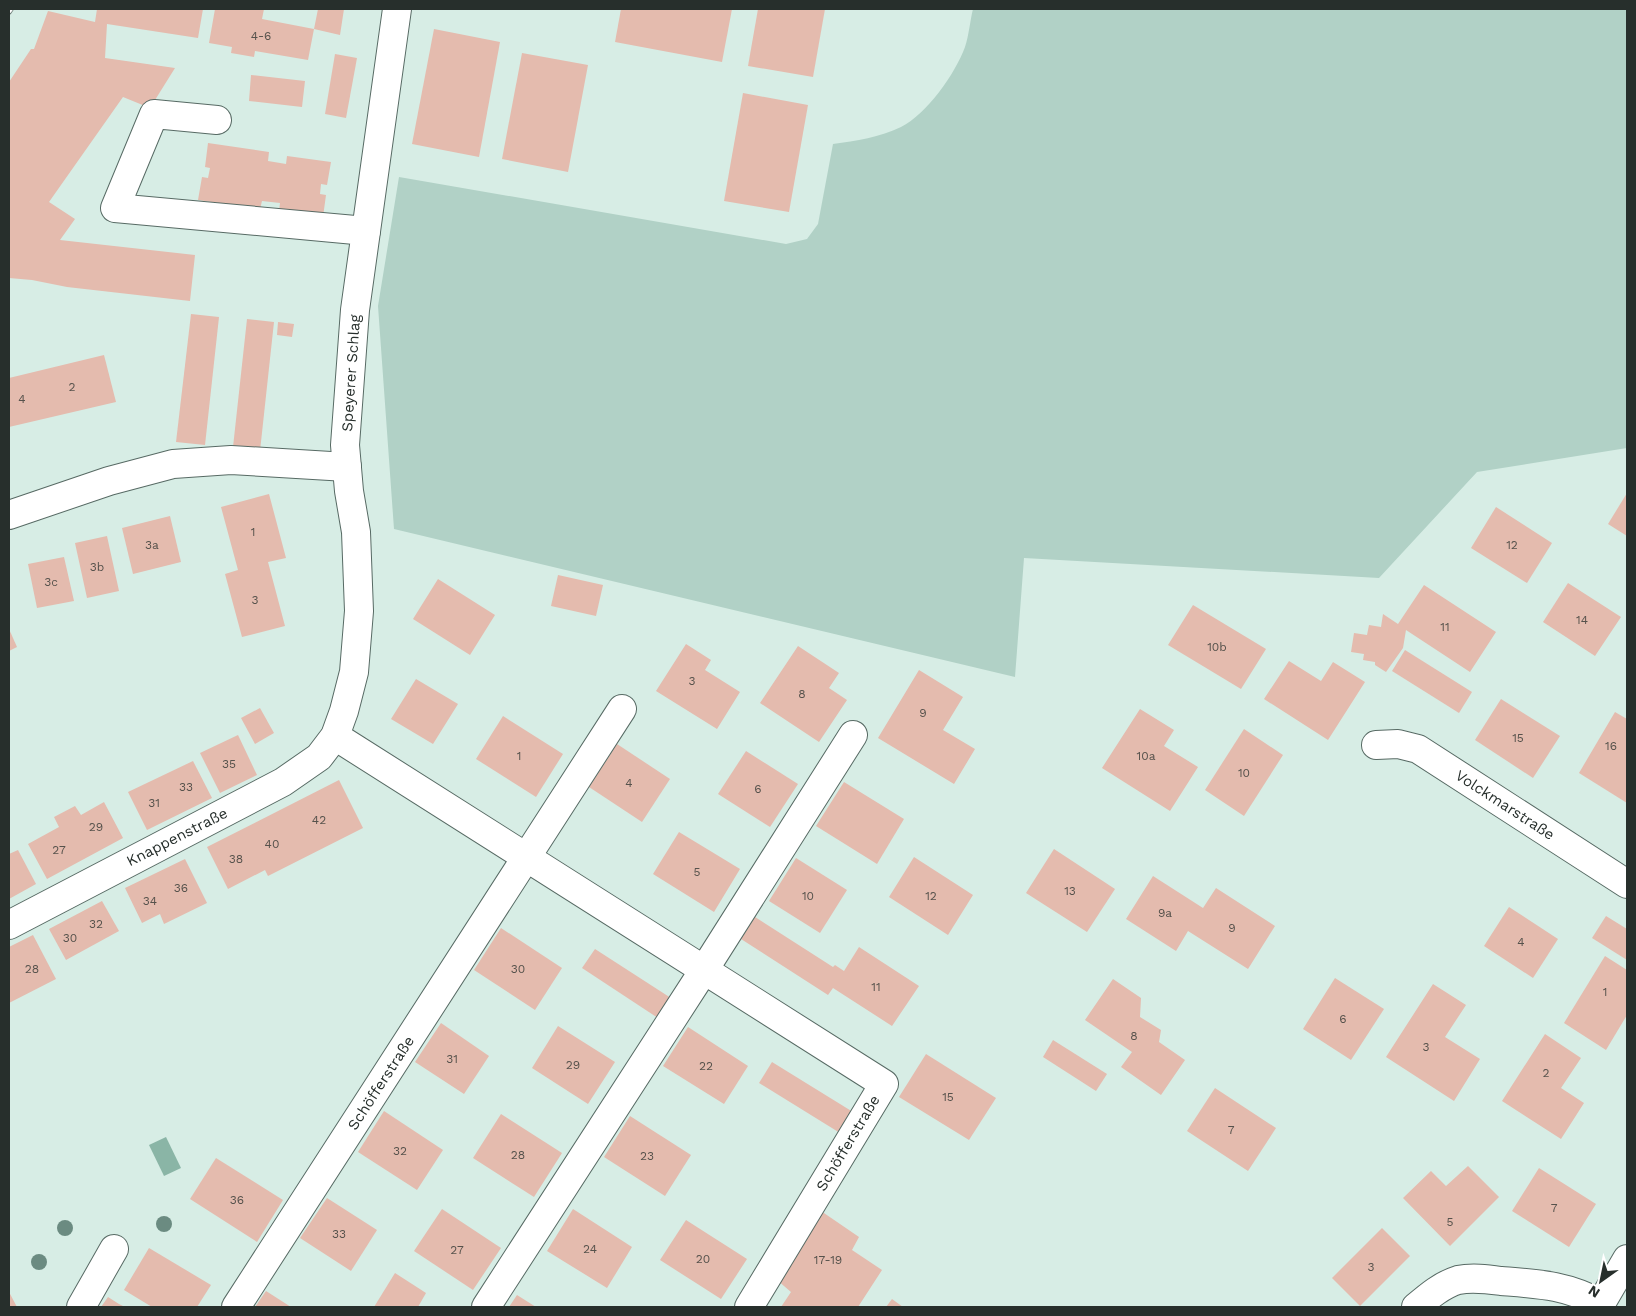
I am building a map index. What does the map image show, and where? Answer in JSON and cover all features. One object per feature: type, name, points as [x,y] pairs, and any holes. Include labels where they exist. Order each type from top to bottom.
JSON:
[{"type":"street","name":"Speyerer Schlag","points":[[335,736],[344,711],[354,672],[359,611],[356,532],[345,445],[355,310],[397,9]]},
{"type":"street","points":[[217,120],[154,114],[115,208],[366,232]]},
{"type":"street","points":[[9,516],[109,481],[173,464],[231,460],[347,468]]},
{"type":"street","name":"Schöfferstraße","points":[[236,1307],[622,709]]},
{"type":"street","points":[[486,1307],[853,735]]},
{"type":"street","name":"Schöfferstraße","points":[[335,736],[884,1084],[749,1307]]},
{"type":"street","name":"Knappenstraße","points":[[9,925],[283,782],[319,757],[335,736]]},
{"type":"street","name":"Volckmarstraße","points":[[1376,744],[1398,744],[1418,749],[1627,884]]},
{"type":"street","points":[[81,1307],[114,1250]]},
{"type":"street","points":[[1416,1307],[1448,1284],[1472,1278],[1552,1285],[1586,1296],[1600,1306],[1627,1259]]},
{"type":"shaded area","points":[[973,9],[1627,9],[1627,448],[1477,472],[1379,578],[1024,558],[1015,677],[394,529],[378,306],[399,177],[786,244],[807,239],[818,224],[833,144],[885,133],[901,127],[921,113],[947,81],[960,58],[965,47]]},
{"type":"shaded area","points":[[166,1137],[181,1168],[164,1176],[149,1145]]},
{"type":"building","points":[[97,9],[203,9],[198,38],[107,24],[105,58],[175,68],[150,108],[123,97],[49,202],[75,219],[60,240],[195,255],[190,301],[67,287],[32,280],[9,278],[9,82],[31,49],[34,49],[48,11],[95,22]]},
{"type":"building","points":[[215,9],[264,9],[262,19],[314,29],[308,60],[255,51],[254,57],[231,53],[232,47],[209,43]]},
{"type":"building","points":[[318,9],[344,9],[340,35],[314,29]]},
{"type":"building","points":[[621,9],[732,9],[722,62],[615,42]]},
{"type":"building","points":[[758,9],[825,9],[813,77],[748,66]]},
{"type":"building","points":[[434,29],[500,42],[479,157],[412,144]]},
{"type":"building","points":[[522,53],[588,65],[568,172],[502,159]]},
{"type":"building","points":[[335,54],[357,58],[346,118],[325,114]]},
{"type":"building","points":[[251,75],[305,81],[302,107],[249,101]]},
{"type":"building","points":[[743,93],[808,105],[789,212],[724,201]]},
{"type":"building","points":[[208,143],[269,152],[268,161],[286,164],[287,156],[331,162],[327,185],[321,184],[320,194],[326,195],[323,217],[279,211],[280,203],[262,201],[260,209],[198,200],[202,177],[208,178],[210,168],[205,167]]},
{"type":"building","points":[[191,314],[219,317],[205,445],[176,442]]},
{"type":"building","points":[[247,319],[274,322],[260,451],[233,447]]},
{"type":"building","points":[[278,322],[294,324],[292,337],[277,335]]},
{"type":"building","points":[[104,355],[116,402],[9,427],[9,378]]},
{"type":"building","points":[[1627,493],[1627,536],[1608,524]]},
{"type":"building","points":[[269,494],[286,558],[268,562],[285,626],[242,637],[225,574],[238,570],[221,507]]},
{"type":"building","points":[[1496,507],[1552,543],[1527,583],[1471,548]]},
{"type":"building","points":[[170,516],[181,562],[133,574],[122,528]]},
{"type":"building","points":[[107,536],[119,591],[87,598],[75,543]]},
{"type":"building","points":[[64,557],[74,601],[37,608],[28,564]]},
{"type":"building","points":[[558,575],[603,585],[596,616],[551,606]]},
{"type":"building","points":[[438,579],[495,615],[470,655],[413,619]]},
{"type":"building","points":[[1568,583],[1621,617],[1595,656],[1543,622]]},
{"type":"building","points":[[1424,585],[1496,632],[1470,672],[1406,630],[1403,648],[1386,672],[1375,665],[1375,662],[1363,660],[1364,654],[1351,652],[1354,633],[1367,635],[1369,625],[1381,627],[1383,614],[1398,624]]},
{"type":"building","points":[[1193,605],[1266,649],[1241,689],[1168,645]]},
{"type":"building","points":[[9,629],[17,647],[9,651]]},
{"type":"building","points":[[686,644],[711,660],[705,670],[740,692],[717,729],[656,691]]},
{"type":"building","points":[[798,646],[839,673],[829,688],[847,700],[819,742],[760,703]]},
{"type":"building","points":[[1405,650],[1472,692],[1459,713],[1392,671]]},
{"type":"building","points":[[1289,661],[1321,681],[1333,662],[1365,682],[1328,740],[1264,699]]},
{"type":"building","points":[[919,670],[963,697],[943,730],[975,749],[954,784],[878,738]]},
{"type":"building","points":[[416,679],[458,704],[433,744],[391,719]]},
{"type":"building","points":[[1501,699],[1560,736],[1533,778],[1475,740]]},
{"type":"building","points":[[260,708],[274,733],[255,744],[241,718]]},
{"type":"building","points":[[1140,709],[1174,730],[1164,746],[1198,767],[1170,811],[1102,768]]},
{"type":"building","points":[[1615,712],[1627,719],[1627,803],[1579,773]]},
{"type":"building","points":[[503,716],[563,754],[536,797],[476,759]]},
{"type":"building","points":[[1244,729],[1283,755],[1244,816],[1205,790]]},
{"type":"building","points":[[238,735],[257,775],[220,793],[200,753]]},
{"type":"building","points":[[617,744],[670,779],[642,822],[589,787]]},
{"type":"building","points":[[746,751],[798,784],[770,827],[718,794]]},
{"type":"building","points":[[193,761],[212,798],[147,830],[128,792]]},
{"type":"building","points":[[339,780],[363,828],[268,876],[265,870],[228,889],[207,847]]},
{"type":"building","points":[[844,782],[904,819],[877,864],[816,826]]},
{"type":"building","points":[[104,802],[123,838],[47,879],[28,844],[59,827],[54,817],[75,806],[81,815]]},
{"type":"building","points":[[679,832],[740,869],[714,912],[653,874]]},
{"type":"building","points":[[1054,849],[1115,889],[1087,932],[1026,893]]},
{"type":"building","points":[[18,850],[36,884],[9,899],[9,854]]},
{"type":"building","points":[[914,857],[973,895],[948,935],[889,897]]},
{"type":"building","points":[[796,858],[847,890],[820,933],[769,901]]},
{"type":"building","points":[[185,859],[207,903],[164,924],[160,914],[142,923],[125,888]]},
{"type":"building","points":[[1153,876],[1203,908],[1216,888],[1275,926],[1248,969],[1188,931],[1176,951],[1126,919]]},
{"type":"building","points":[[102,901],[119,931],[66,960],[49,929]]},
{"type":"building","points":[[1509,907],[1558,939],[1533,978],[1484,946]]},
{"type":"building","points":[[1606,916],[1627,929],[1627,960],[1592,938]]},
{"type":"building","points":[[755,917],[833,967],[835,965],[844,971],[859,947],[919,986],[892,1026],[833,988],[828,995],[741,939]]},
{"type":"building","points":[[501,928],[562,968],[535,1010],[474,970]]},
{"type":"building","points":[[33,935],[56,979],[9,1003],[9,947]]},
{"type":"building","points":[[595,949],[674,1000],[661,1020],[582,968]]},
{"type":"building","points":[[1605,956],[1627,970],[1627,1015],[1606,1050],[1564,1023]]},
{"type":"building","points":[[1335,978],[1384,1009],[1351,1060],[1303,1029]]},
{"type":"building","points":[[1113,979],[1141,998],[1140,1017],[1161,1030],[1159,1042],[1185,1060],[1161,1095],[1121,1067],[1132,1052],[1085,1020]]},
{"type":"building","points":[[1433,984],[1466,1005],[1445,1037],[1480,1059],[1454,1101],[1386,1057]]},
{"type":"building","points":[[441,1023],[489,1056],[464,1094],[415,1062]]},
{"type":"building","points":[[558,1026],[615,1062],[588,1104],[532,1068]]},
{"type":"building","points":[[688,1027],[748,1066],[724,1104],[663,1066]]},
{"type":"building","points":[[1545,1034],[1581,1058],[1561,1088],[1584,1103],[1561,1139],[1502,1101]]},
{"type":"building","points":[[1053,1040],[1107,1074],[1096,1091],[1043,1057]]},
{"type":"building","points":[[926,1054],[996,1098],[969,1140],[899,1097]]},
{"type":"building","points":[[772,1062],[853,1112],[840,1133],[759,1083]]},
{"type":"building","points":[[1215,1088],[1276,1128],[1248,1171],[1187,1131]]},
{"type":"building","points":[[384,1111],[443,1150],[417,1190],[358,1152]]},
{"type":"building","points":[[501,1114],[562,1153],[534,1197],[473,1158]]},
{"type":"building","points":[[630,1116],[691,1155],[665,1196],[604,1157]]},
{"type":"building","points":[[216,1158],[283,1200],[257,1242],[190,1199]]},
{"type":"building","points":[[1468,1166],[1499,1197],[1450,1246],[1403,1198],[1431,1171],[1446,1186]]},
{"type":"building","points":[[1539,1168],[1596,1204],[1569,1247],[1512,1211]]},
{"type":"building","points":[[327,1198],[377,1230],[351,1271],[300,1238]]},
{"type":"building","points":[[442,1209],[501,1248],[473,1290],[414,1251]]},
{"type":"building","points":[[573,1209],[632,1247],[607,1288],[547,1251]]},
{"type":"building","points":[[821,1211],[859,1237],[852,1250],[882,1270],[858,1307],[781,1307],[791,1292],[777,1280]]},
{"type":"building","points":[[686,1220],[747,1259],[721,1299],[660,1260]]},
{"type":"building","points":[[1382,1228],[1410,1256],[1360,1306],[1332,1278]]},
{"type":"building","points":[[149,1248],[211,1285],[197,1307],[152,1307],[124,1290]]},
{"type":"building","points":[[395,1273],[426,1293],[418,1307],[374,1307]]},
{"type":"building","points":[[266,1291],[291,1307],[255,1307]]},
{"type":"building","points":[[9,1292],[17,1307],[9,1307]]},
{"type":"building","points":[[517,1295],[536,1307],[509,1307]]},
{"type":"building","points":[[108,1297],[119,1304],[125,1307],[101,1307]]},
{"type":"building","points":[[892,1299],[903,1307],[886,1307]]}]
